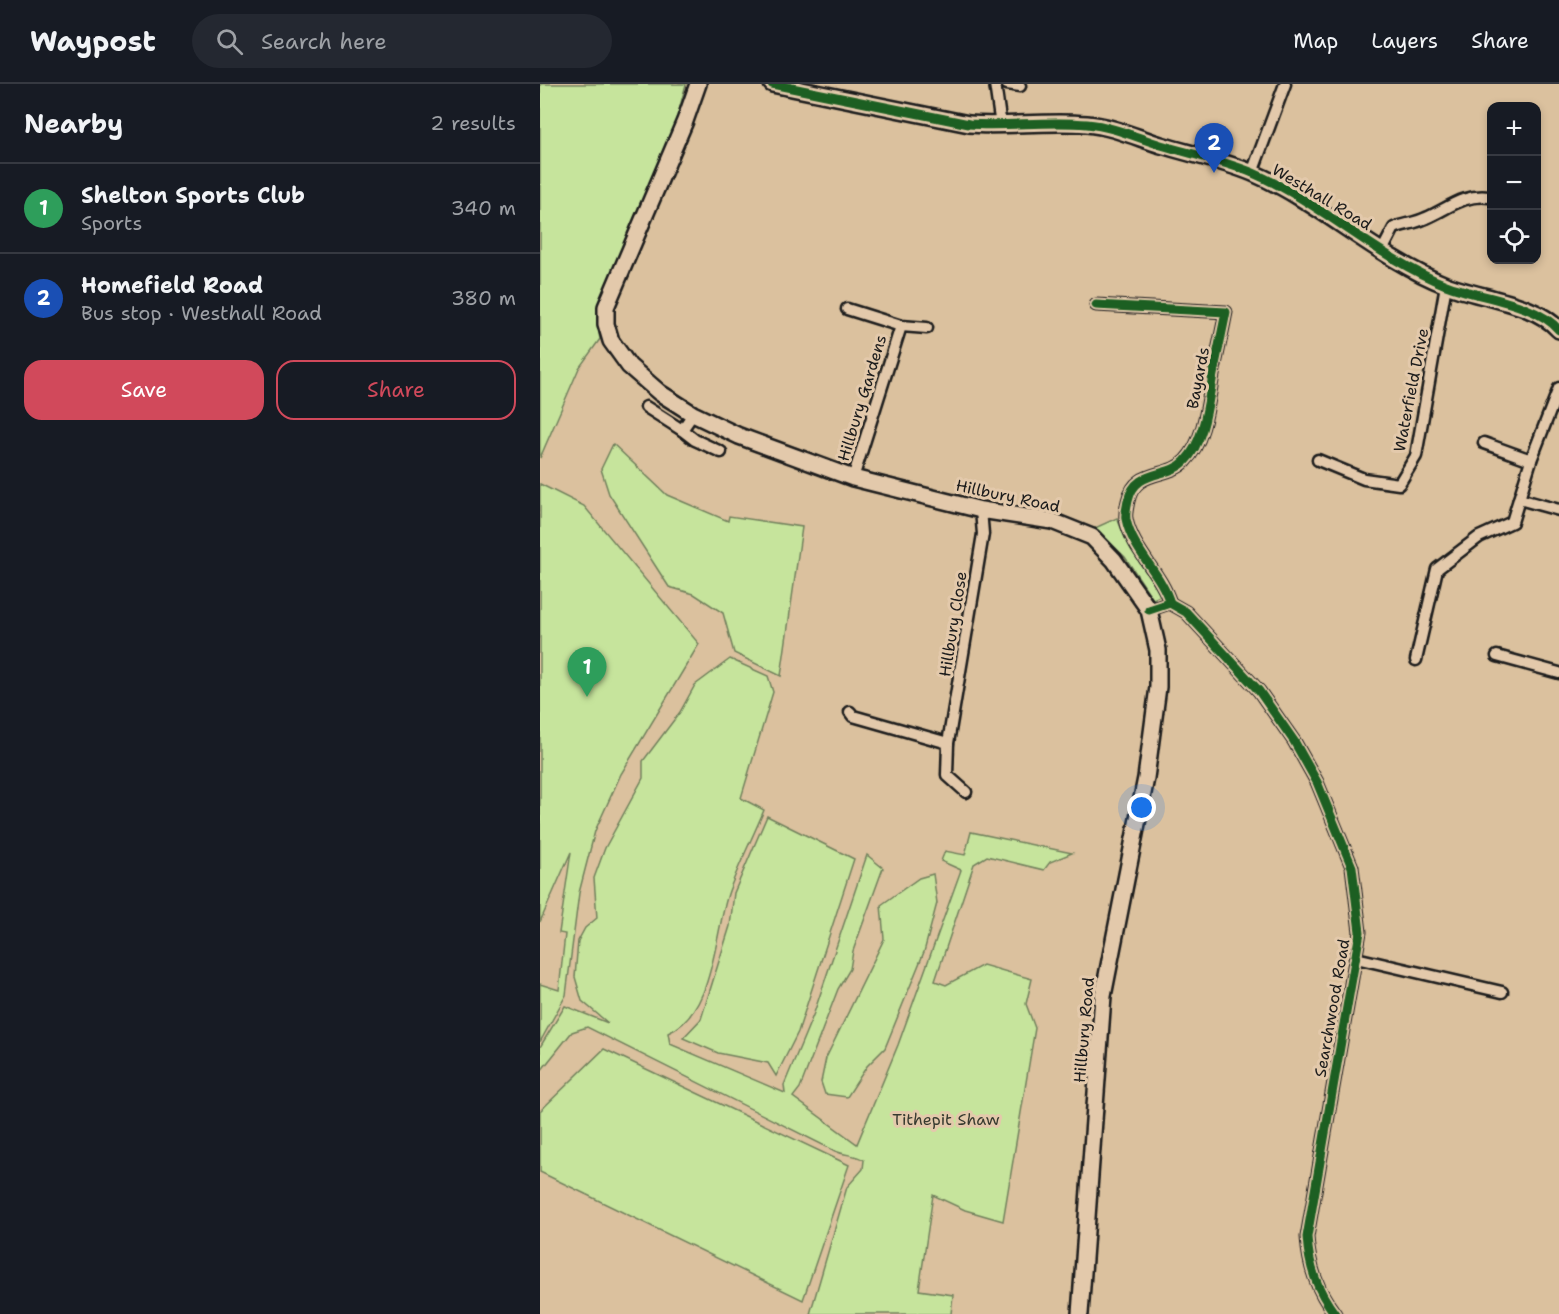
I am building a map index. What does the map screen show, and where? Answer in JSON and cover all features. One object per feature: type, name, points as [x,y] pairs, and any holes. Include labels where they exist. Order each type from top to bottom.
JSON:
[{"type":"main road","name":"Hillbury Road","points":[[698,84],[686,121],[606,307],[606,324],[611,341],[629,366],[660,393],[693,414],[739,436],[853,478],[981,510],[1052,521],[1092,537],[1114,560],[1149,610],[1158,650],[1158,687],[1146,778],[1103,996],[1080,1314]]},
{"type":"main road","name":"Westhall Road","points":[[772,84],[928,117],[1001,126],[1055,122],[1090,124],[1252,173],[1280,187],[1382,251],[1446,285],[1507,301],[1557,326]]},
{"type":"street","points":[[995,84],[1001,126]]},
{"type":"street","points":[[1007,84],[1020,86]]},
{"type":"street","points":[[1252,173],[1285,84]]},
{"type":"street","points":[[1382,251],[1394,228],[1424,220],[1458,200],[1475,195],[1487,196]]},
{"type":"street","name":"Waterfield Drive","points":[[1318,460],[1364,479],[1399,484],[1416,456],[1446,285]]},
{"type":"street","name":"Bayards","points":[[1096,305],[1226,312],[1212,376],[1208,411],[1195,444],[1186,461],[1140,481],[1129,497],[1126,517],[1131,534],[1165,587],[1170,603]]},
{"type":"street","name":"Hillbury Gardens","points":[[847,309],[901,326],[927,328]]},
{"type":"street","name":"Hillbury Gardens","points":[[853,478],[901,326]]},
{"type":"street","points":[[1416,660],[1437,569],[1479,537],[1512,522],[1531,460],[1559,388]]},
{"type":"street","points":[[646,407],[695,440],[721,452]]},
{"type":"street","points":[[682,430],[693,414]]},
{"type":"street","points":[[1484,443],[1531,460]]},
{"type":"street","points":[[1519,499],[1559,510]]},
{"type":"street","name":"Hillbury Close","points":[[966,792],[947,775],[948,742],[983,534],[981,510]]},
{"type":"street","points":[[1149,610],[1170,603]]},
{"type":"street","name":"Searchwood Road","points":[[1170,603],[1186,612],[1259,692],[1294,741],[1317,782],[1352,867],[1359,923],[1356,958],[1307,1237],[1312,1272],[1330,1312]]},
{"type":"street","points":[[1497,656],[1559,673]]},
{"type":"street","points":[[850,712],[853,716],[948,742]]},
{"type":"street","points":[[1356,958],[1502,992]]},
{"type":"green space","points":[[540,84],[686,84],[677,118],[600,303],[597,322],[600,339],[579,368],[540,458]]},
{"type":"green space","points":[[613,444],[667,495],[728,521],[729,516],[802,527],[781,676],[734,653],[723,613],[694,594],[669,587],[609,494],[601,469]]},
{"type":"green space","points":[[540,484],[584,506],[699,644],[621,774],[595,831],[579,893],[566,995],[540,1042],[540,984],[559,990],[565,934],[559,933],[571,852],[540,922]]},
{"type":"green space","points":[[1117,518],[1124,535],[1161,589],[1162,595],[1153,599],[1125,557],[1095,528]]},
{"type":"green space","name":"Tithepit Shaw","points":[[730,659],[768,676],[773,692],[741,798],[764,810],[729,891],[704,990],[684,1023],[668,1033],[670,1044],[785,1093],[784,1085],[814,1013],[867,855],[883,868],[853,951],[850,969],[838,989],[800,1088],[793,1097],[857,1144],[898,1045],[961,870],[941,861],[945,851],[965,855],[971,832],[1072,853],[1050,862],[1044,870],[987,856],[974,864],[935,981],[946,985],[983,965],[1032,979],[1026,1004],[1035,1028],[1003,1221],[965,1210],[933,1195],[919,1290],[953,1295],[951,1314],[810,1314],[847,1187],[863,1169],[864,1160],[835,1151],[587,1027],[572,1032],[540,1072],[540,1047],[565,1006],[608,1023],[582,1001],[575,977],[578,941],[585,928],[597,918],[594,878],[605,848],[643,778],[643,761],[680,712],[695,685]]},
{"type":"green space","points":[[767,816],[854,859],[798,1032],[776,1076],[768,1063],[718,1053],[683,1038],[701,1019],[730,926],[734,893]]},
{"type":"green space","points":[[933,874],[937,903],[924,952],[885,1048],[867,1066],[847,1097],[825,1094],[821,1082],[826,1058],[884,939],[881,905],[919,878]]},
{"type":"green space","points":[[604,1049],[849,1165],[803,1300],[540,1172],[540,1111]]},
{"type":"cycle path","points":[[772,84],[969,124],[1072,123],[1096,125],[1231,165],[1278,185],[1421,274],[1459,290],[1506,302],[1536,313],[1559,330]]},
{"type":"cycle path","points":[[1096,305],[1226,312],[1205,420],[1192,453],[1178,467],[1137,483],[1128,501],[1126,519],[1129,530],[1166,592],[1170,603]]},
{"type":"cycle path","points":[[1149,610],[1170,603],[1186,612],[1259,691],[1294,741],[1317,782],[1352,867],[1360,932],[1307,1237],[1315,1278],[1335,1314]]},
{"type":"place","name":"Homefield Road","points":[[1214,173]]},
{"type":"place","name":"Shelton Sports Club","points":[[587,697]]}]
